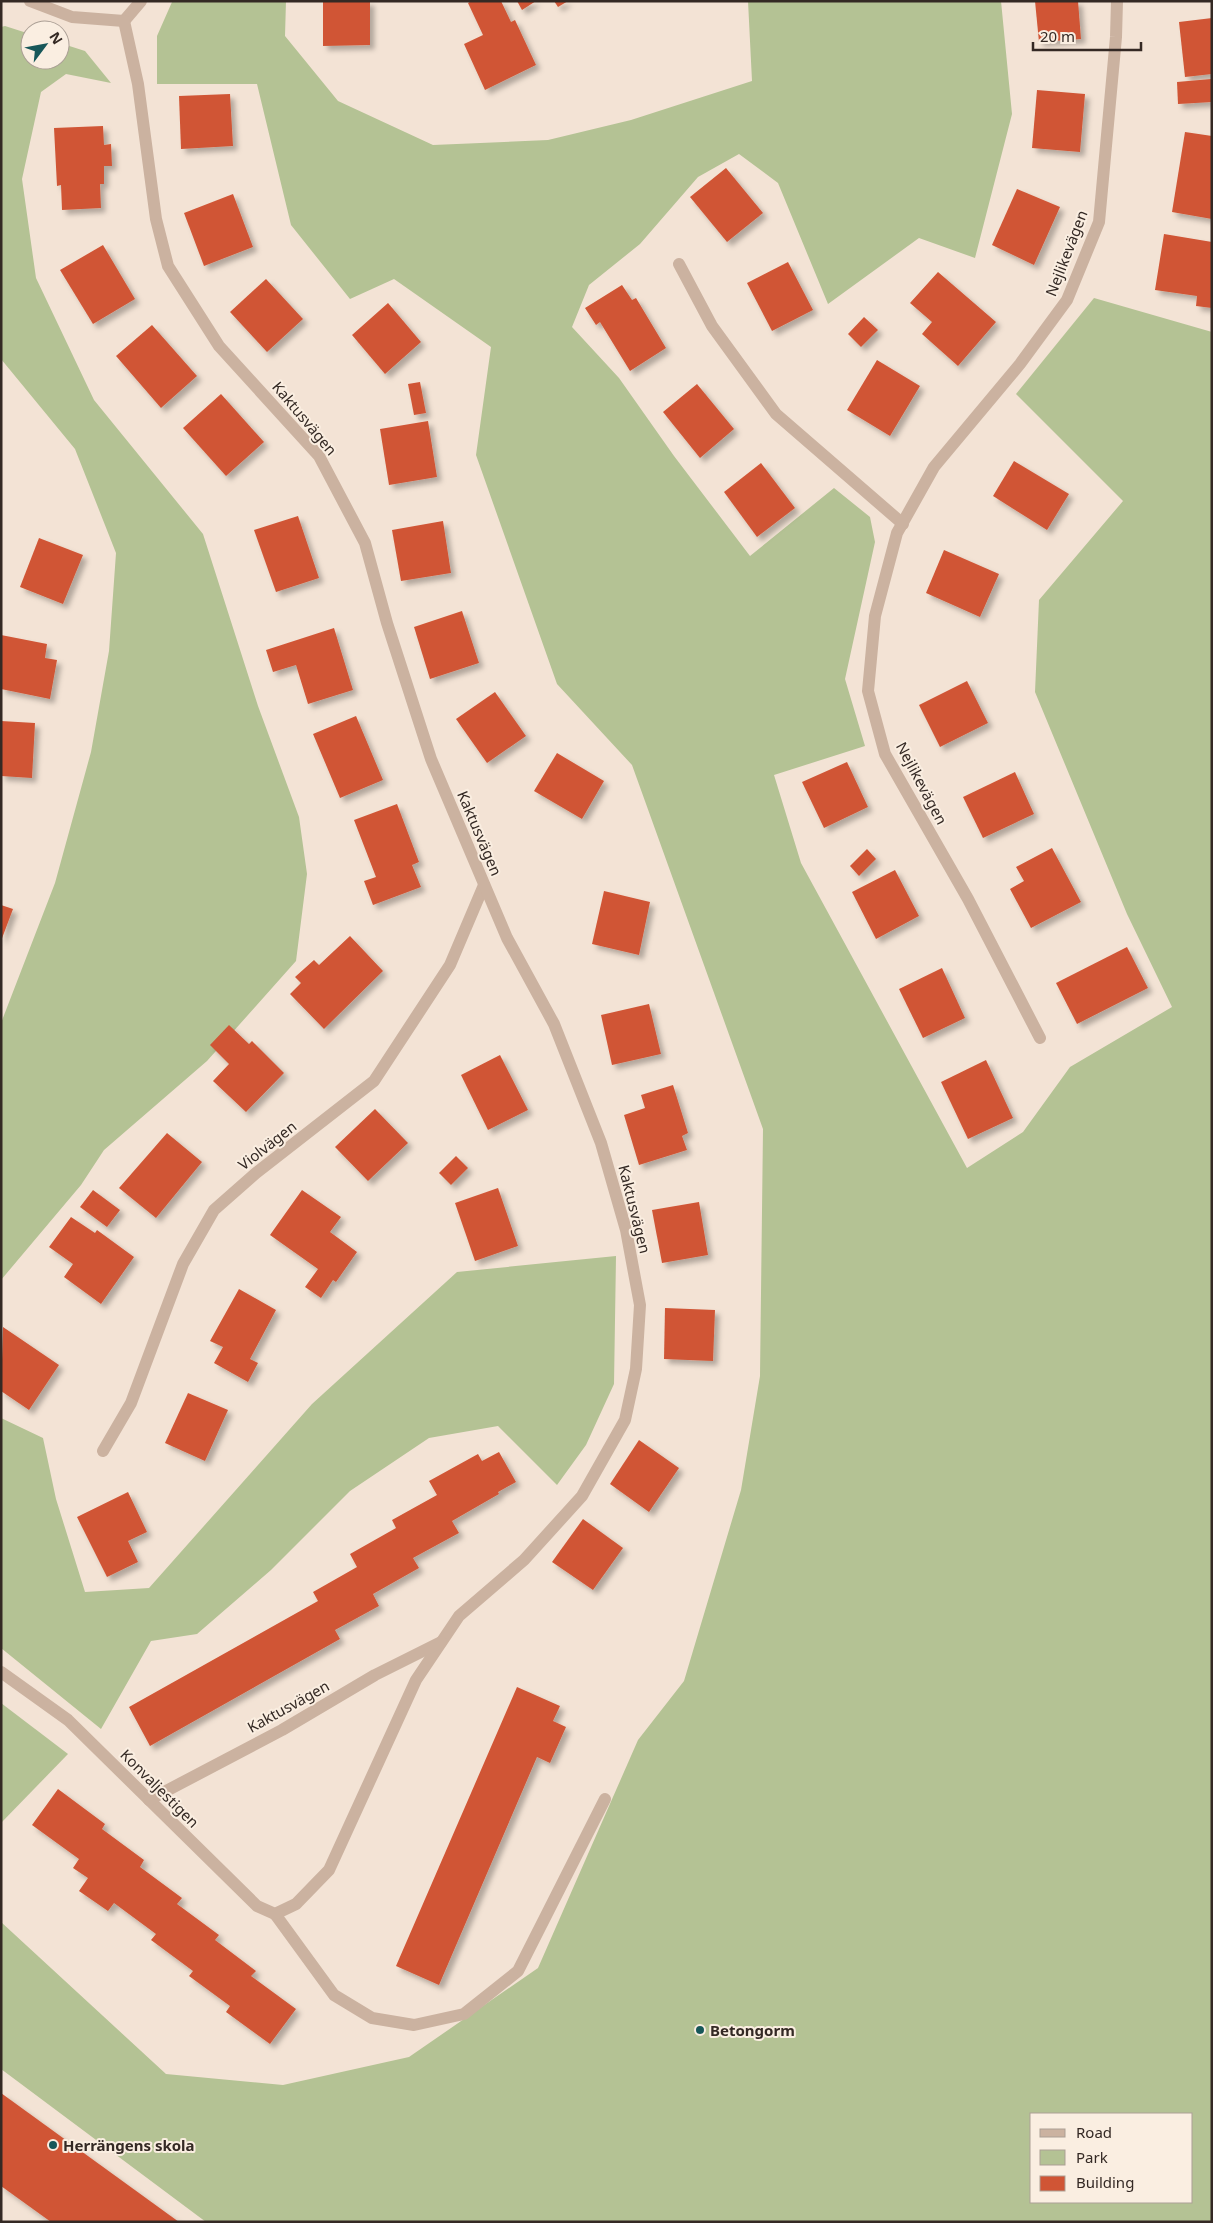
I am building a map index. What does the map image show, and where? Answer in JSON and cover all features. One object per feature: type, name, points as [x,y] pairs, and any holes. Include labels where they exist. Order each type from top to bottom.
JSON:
[{"type":"street","points":[[30,1],[72,17],[124,21],[141,1]]},
{"type":"street","name":"Nejlikevägen","points":[[1040,1038],[968,899],[885,754],[868,692],[875,616],[897,533],[934,467],[1020,364],[1067,300],[1098,222],[1116,37],[1117,1]]},
{"type":"street","name":"Kaktusvägen","points":[[124,21],[138,84],[156,219],[168,266],[219,346],[319,456],[342,496],[365,543],[387,623],[431,759],[506,938],[554,1024],[601,1143],[626,1230],[640,1305],[636,1369],[625,1420],[582,1496],[524,1560],[459,1616],[416,1680],[329,1870],[296,1904],[275,1914]]},
{"type":"street","points":[[679,264],[712,326],[776,414],[902,524]]},
{"type":"street","name":"Violvägen","points":[[103,1451],[131,1403],[184,1264],[214,1210],[256,1173],[374,1082],[450,965],[484,885]]},
{"type":"street","name":"Kaktusvägen","points":[[149,1800],[282,1730],[375,1675],[443,1641]]},
{"type":"street","name":"Konvaljestigen","points":[[1,1672],[68,1720],[257,1906],[275,1914]]},
{"type":"street","points":[[275,1914],[334,1995],[372,2018],[414,2025],[464,2014],[518,1971],[605,1799]]},
{"type":"green space","points":[[286,1],[285,36],[338,101],[433,145],[548,140],[631,120],[752,81],[748,1],[1001,1],[1012,114],[975,258],[919,238],[828,304],[778,183],[739,154],[698,177],[640,244],[589,285],[572,327],[619,378],[674,456],[750,556],[834,488],[870,517],[875,542],[845,679],[865,746],[774,775],[801,863],[967,1168],[1023,1132],[1070,1067],[1172,1007],[1127,914],[1035,692],[1039,600],[1123,501],[1016,394],[1094,298],[1212,332],[1212,2222],[206,2222],[1,2069],[1,1922],[166,2074],[283,2085],[409,2057],[538,1968],[638,1740],[684,1681],[741,1490],[760,1376],[763,1129],[632,765],[557,684],[476,455],[491,347],[394,279],[350,299],[291,225],[257,84],[157,84],[157,36],[172,2]]},
{"type":"green space","points":[[5,26],[20,31],[20,70],[70,70],[70,46],[85,51],[111,83],[66,74],[41,92],[22,179],[36,278],[94,400],[203,534],[258,706],[299,817],[307,874],[296,961],[207,1061],[104,1150],[81,1185],[1,1280],[1,1023],[55,883],[91,752],[109,651],[116,553],[75,449],[1,359],[1,27]]},
{"type":"green space","points":[[616,1256],[614,1384],[586,1445],[557,1485],[498,1426],[429,1438],[350,1491],[271,1570],[197,1634],[151,1641],[101,1729],[1,1648],[1,1418],[43,1438],[56,1499],[85,1592],[149,1588],[312,1404],[457,1272]]},
{"type":"green space","points":[[1,1703],[68,1754],[1,1823]]},
{"type":"building","points":[[323,1],[370,1],[370,45],[323,46]]},
{"type":"building","points":[[471,1],[501,1],[511,22],[515,20],[536,65],[485,90],[464,44],[483,35],[468,3]]},
{"type":"building","points":[[517,1],[536,1],[522,10]]},
{"type":"building","points":[[554,1],[568,1],[558,7]]},
{"type":"building","points":[[1035,1],[1078,1],[1081,39],[1039,42]]},
{"type":"building","points":[[1212,18],[1212,74],[1185,77],[1179,22]]},
{"type":"building","points":[[1211,79],[1212,102],[1178,104],[1177,82]]},
{"type":"building","points":[[1037,90],[1085,94],[1080,152],[1032,148]]},
{"type":"building","points":[[230,94],[233,146],[181,149],[179,96]]},
{"type":"building","points":[[103,126],[104,145],[111,144],[112,166],[104,166],[104,184],[100,184],[101,208],[62,210],[61,185],[57,186],[54,128]]},
{"type":"building","points":[[1185,132],[1212,136],[1212,219],[1172,212]]},
{"type":"building","points":[[726,168],[763,213],[727,242],[690,197]]},
{"type":"building","points":[[1017,189],[1060,207],[1034,265],[992,245]]},
{"type":"building","points":[[233,194],[253,247],[204,266],[184,213]]},
{"type":"building","points":[[1164,234],[1212,242],[1212,308],[1196,306],[1197,296],[1155,290]]},
{"type":"building","points":[[103,245],[135,299],[93,324],[60,270]]},
{"type":"building","points":[[788,262],[813,310],[772,331],[747,283]]},
{"type":"building","points":[[938,272],[996,322],[958,366],[922,334],[932,322],[910,303]]},
{"type":"building","points":[[266,279],[303,319],[267,352],[230,312]]},
{"type":"building","points":[[622,285],[632,300],[636,298],[666,348],[630,371],[600,322],[596,325],[585,308]]},
{"type":"building","points":[[388,303],[421,342],[385,374],[352,335]]},
{"type":"building","points":[[864,317],[878,330],[861,347],[848,334]]},
{"type":"building","points":[[152,325],[197,376],[161,408],[116,356]]},
{"type":"building","points":[[877,360],[920,386],[890,436],[847,410]]},
{"type":"building","points":[[420,382],[426,413],[414,415],[408,384]]},
{"type":"building","points":[[697,384],[734,429],[700,458],[663,412]]},
{"type":"building","points":[[221,394],[264,442],[226,476],[183,428]]},
{"type":"building","points":[[428,421],[437,477],[389,485],[380,429]]},
{"type":"building","points":[[1014,461],[1069,494],[1047,530],[993,496]]},
{"type":"building","points":[[761,463],[795,508],[757,537],[724,492]]},
{"type":"building","points":[[298,516],[319,578],[276,592],[254,530]]},
{"type":"building","points":[[443,521],[451,573],[401,581],[392,530]]},
{"type":"building","points":[[39,538],[83,555],[63,604],[20,587]]},
{"type":"building","points":[[944,550],[999,574],[980,617],[926,593]]},
{"type":"building","points":[[462,611],[479,663],[430,679],[414,627]]},
{"type":"building","points":[[334,628],[353,690],[308,704],[296,665],[273,672],[266,650]]},
{"type":"building","points":[[1,635],[47,644],[45,658],[57,660],[50,699],[1,689]]},
{"type":"building","points":[[967,681],[988,723],[940,747],[919,705]]},
{"type":"building","points":[[495,692],[526,736],[487,763],[456,719]]},
{"type":"building","points":[[356,716],[383,780],[340,798],[313,734]]},
{"type":"building","points":[[1,721],[35,723],[32,778],[1,776]]},
{"type":"building","points":[[557,753],[604,781],[582,819],[534,791]]},
{"type":"building","points":[[847,762],[868,807],[824,828],[802,782]]},
{"type":"building","points":[[1015,772],[1034,814],[983,838],[963,797]]},
{"type":"building","points":[[397,804],[419,862],[412,865],[421,887],[373,905],[364,881],[376,877],[354,820]]},
{"type":"building","points":[[1052,848],[1081,902],[1031,928],[1010,889],[1024,881],[1016,867]]},
{"type":"building","points":[[867,849],[876,859],[859,876],[850,866]]},
{"type":"building","points":[[895,870],[919,916],[876,939],[852,892]]},
{"type":"building","points":[[604,891],[650,902],[639,955],[592,944]]},
{"type":"building","points":[[1,905],[13,909],[1,941]]},
{"type":"building","points":[[350,936],[383,971],[324,1029],[290,994],[301,983],[295,977],[314,960],[319,965]]},
{"type":"building","points":[[1127,947],[1148,988],[1077,1024],[1056,983]]},
{"type":"building","points":[[942,968],[965,1018],[923,1038],[899,989]]},
{"type":"building","points":[[649,1004],[661,1054],[612,1065],[601,1015]]},
{"type":"building","points":[[229,1025],[249,1044],[252,1041],[284,1073],[246,1112],[213,1081],[229,1064],[210,1045]]},
{"type":"building","points":[[500,1055],[528,1110],[488,1130],[461,1075]]},
{"type":"building","points":[[986,1060],[1013,1118],[968,1139],[941,1082]]},
{"type":"building","points":[[673,1085],[688,1133],[682,1136],[687,1150],[639,1165],[624,1115],[645,1108],[641,1095]]},
{"type":"building","points":[[375,1109],[408,1143],[368,1181],[335,1147]]},
{"type":"building","points":[[167,1133],[202,1162],[156,1218],[119,1188]]},
{"type":"building","points":[[456,1156],[468,1168],[451,1185],[439,1173]]},
{"type":"building","points":[[498,1188],[518,1246],[475,1261],[455,1203]]},
{"type":"building","points":[[93,1190],[120,1210],[107,1227],[80,1207]]},
{"type":"building","points":[[302,1190],[341,1217],[330,1232],[357,1252],[336,1282],[333,1280],[321,1298],[305,1287],[318,1269],[270,1235]]},
{"type":"building","points":[[699,1202],[708,1255],[662,1263],[652,1210]]},
{"type":"building","points":[[71,1217],[95,1233],[97,1230],[134,1257],[101,1304],[64,1277],[73,1264],[49,1247]]},
{"type":"building","points":[[239,1289],[276,1310],[250,1359],[258,1363],[248,1382],[214,1363],[223,1347],[210,1341]]},
{"type":"building","points":[[665,1308],[715,1310],[713,1361],[664,1359]]},
{"type":"building","points":[[3,1327],[59,1365],[29,1410],[1,1391]]},
{"type":"building","points":[[188,1393],[228,1410],[205,1461],[165,1443]]},
{"type":"building","points":[[639,1440],[679,1468],[649,1512],[610,1484]]},
{"type":"building","points":[[499,1452],[516,1482],[452,1521],[459,1533],[413,1558],[419,1568],[373,1594],[379,1606],[335,1630],[340,1639],[150,1746],[129,1707],[318,1601],[313,1592],[357,1567],[350,1554],[396,1528],[392,1520],[437,1495],[429,1481],[478,1454],[482,1461]]},
{"type":"building","points":[[128,1492],[147,1532],[128,1541],[138,1562],[107,1577],[77,1517]]},
{"type":"building","points":[[583,1519],[623,1548],[593,1590],[552,1562]]},
{"type":"building","points":[[517,1687],[560,1706],[553,1721],[566,1727],[550,1763],[537,1757],[439,1985],[396,1966]]},
{"type":"building","points":[[58,1789],[105,1824],[102,1829],[144,1860],[140,1867],[182,1898],[177,1904],[219,1935],[215,1940],[256,1971],[251,1976],[296,2009],[270,2044],[226,2012],[230,2006],[189,1976],[193,1971],[151,1940],[156,1934],[114,1903],[108,1911],[79,1891],[88,1878],[73,1868],[79,1859],[32,1825]]},
{"type":"building","name":"Herrängens skola","points":[[1,2093],[179,2222],[51,2222],[1,2186]]},
{"type":"place","name":"Betongorm","points":[[700,2030]]},
{"type":"place","name":"Herrängens skola","points":[[53,2145]]}]
